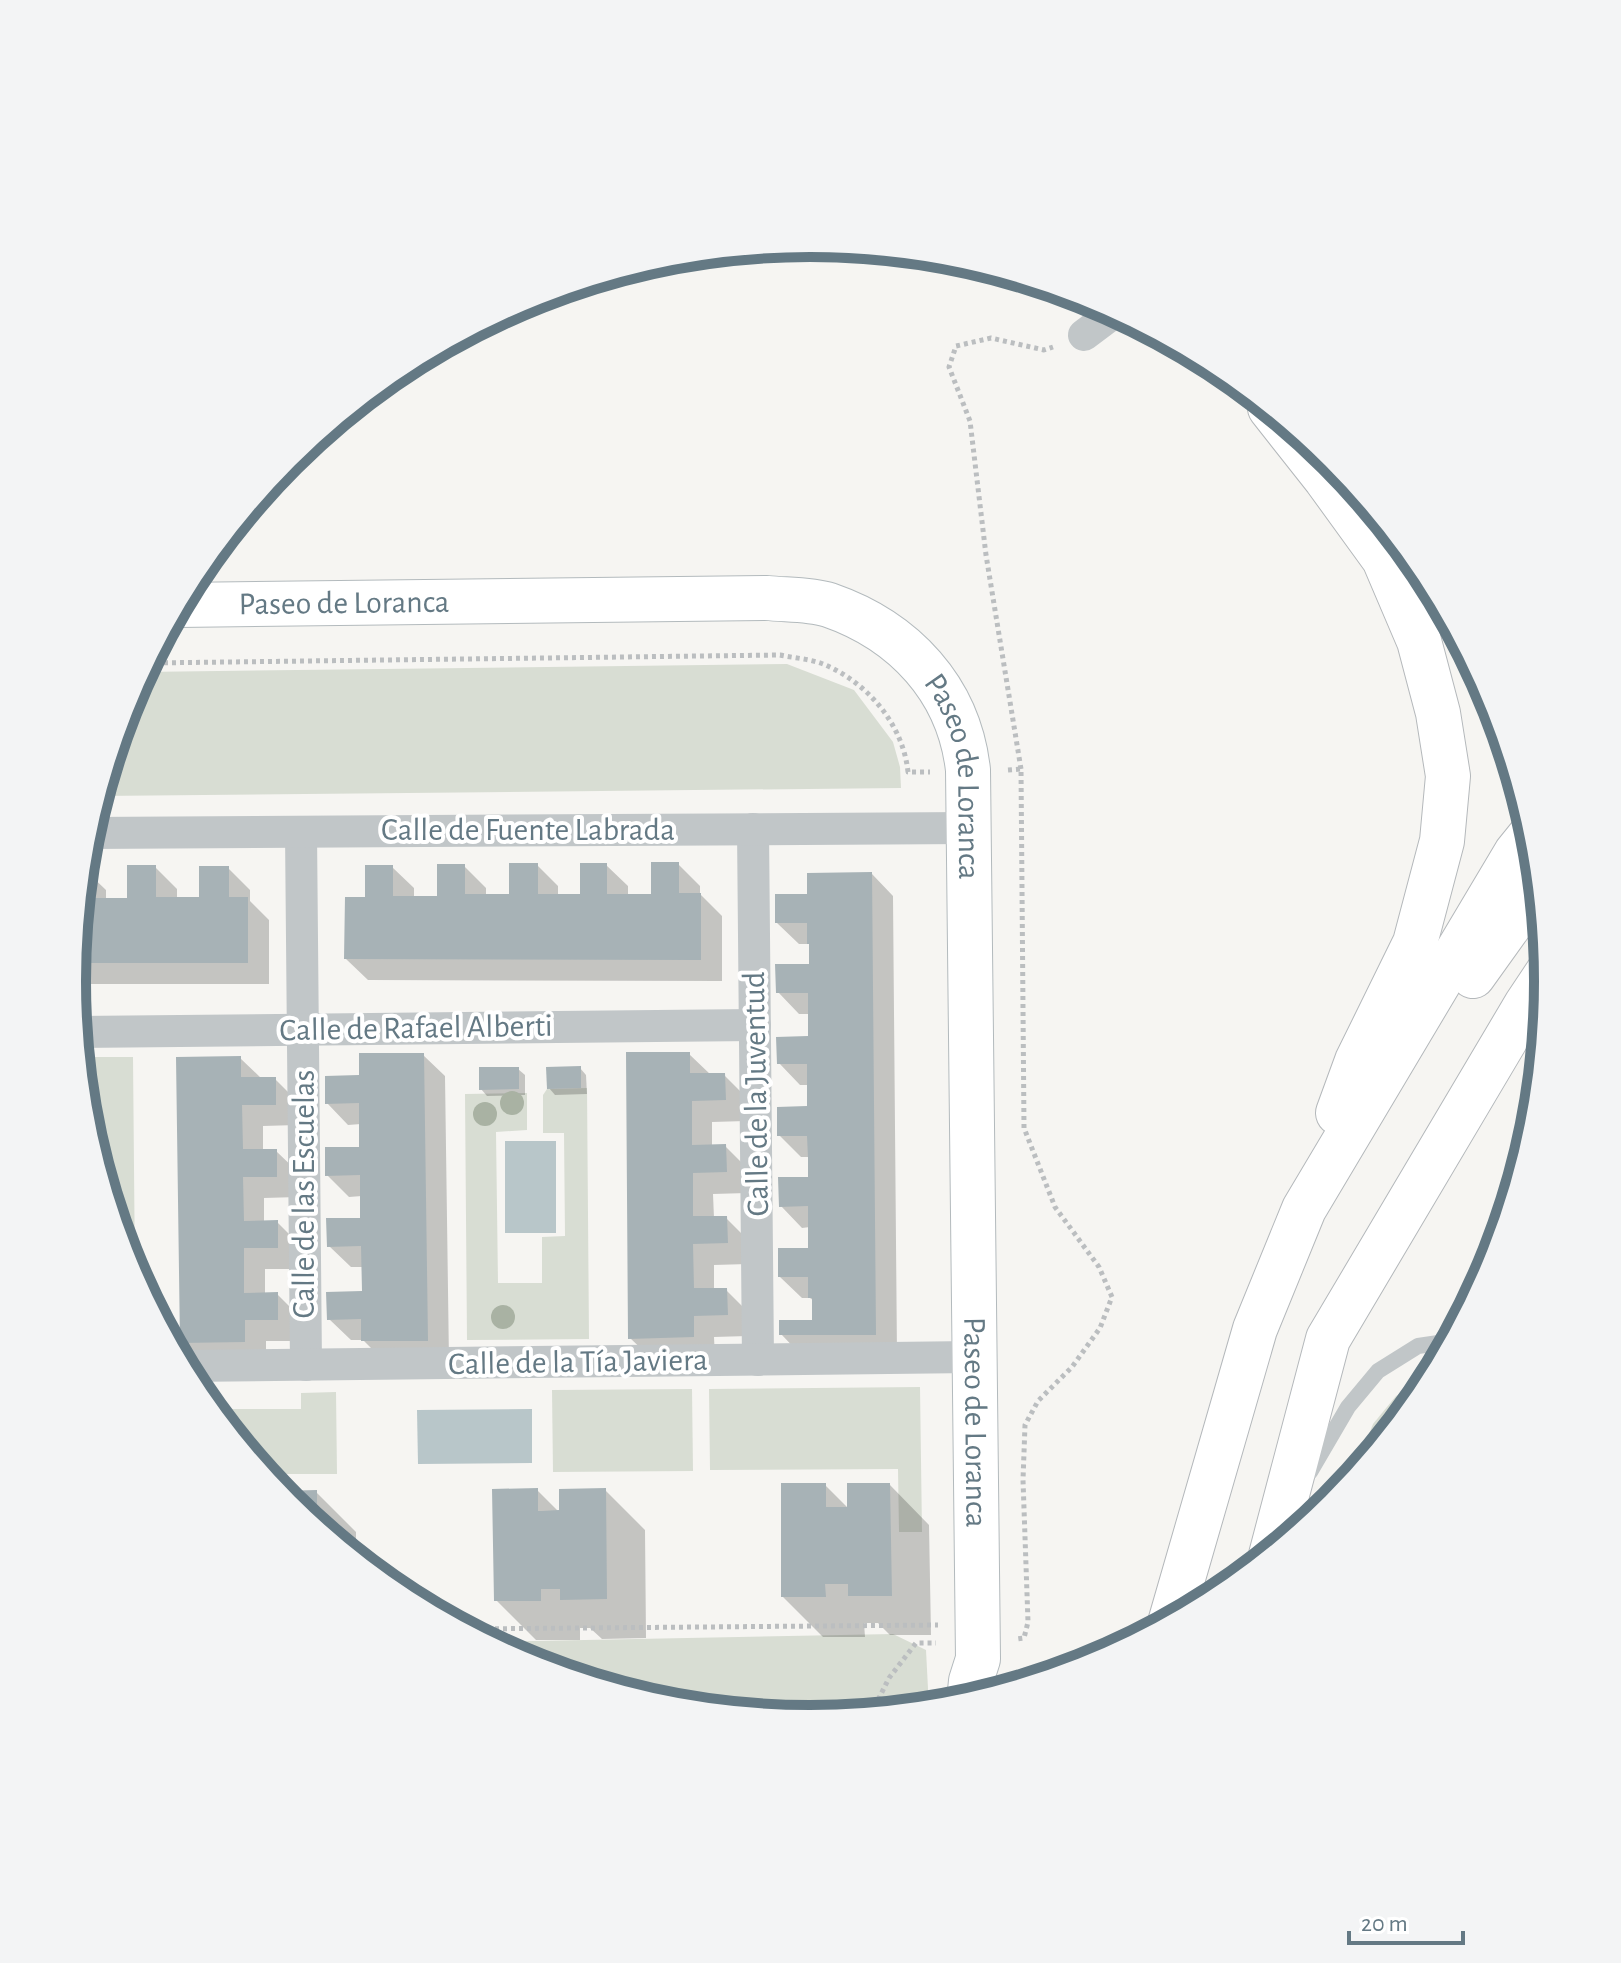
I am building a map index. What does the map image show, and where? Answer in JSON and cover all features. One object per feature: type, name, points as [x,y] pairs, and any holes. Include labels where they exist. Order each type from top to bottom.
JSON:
[{"type":"main road","points":[[1174,1608],[1255,1329],[1304,1209],[1357,1061],[1415,943],[1442,841],[1448,776],[1438,713],[1419,641],[1384,559],[1305,453]]},
{"type":"main road","name":"Paseo de Loranca","points":[[192,605],[767,598],[826,604],[880,628],[923,664],[952,708],[966,749],[968,770],[973,1357],[984,1664],[971,1681],[970,1688]]},
{"type":"main road","points":[[1304,1209],[1522,846]]},
{"type":"main road","points":[[1255,1329],[1438,1024],[1530,897]]},
{"type":"main road","points":[[1275,1537],[1328,1339],[1534,997]]},
{"type":"street","points":[[1084,335],[1104,320]]},
{"type":"street","name":"Calle de Fuente Labrada","points":[[102,833],[969,828]]},
{"type":"street","name":"Calle de la Juventud","points":[[753,829],[758,1360]]},
{"type":"street","name":"Calle de las Escuelas","points":[[301,832],[306,1365]]},
{"type":"street","name":"Calle de Rafael Alberti","points":[[88,1032],[755,1025]]},
{"type":"street","name":"Calle de la Tía Javiera","points":[[197,1366],[973,1357]]},
{"type":"lane","points":[[1277,1535],[1348,1407],[1378,1371],[1418,1346],[1439,1343]]},
{"type":"path","points":[[984,1664],[1007,1641],[1024,1638],[1028,1622],[1023,1480],[1025,1425],[1038,1401],[1072,1367],[1100,1328],[1112,1297],[1099,1267],[1055,1207],[1024,1128],[1021,769],[986,555],[970,421],[949,367],[956,346],[967,343],[991,338],[1044,350],[1084,335]]},
{"type":"path","points":[[160,663],[780,655],[821,663],[857,682],[888,716],[906,756],[908,772],[1021,769]]},
{"type":"path","points":[[486,1629],[939,1625],[984,1664]]},
{"type":"path","points":[[877,1702],[889,1678],[916,1643],[956,1642],[984,1664]]},
{"type":"shaded area","points":[[787,664],[854,690],[893,742],[900,767],[901,788],[111,796],[124,749],[156,672]]},
{"type":"shaded area","points":[[90,1057],[133,1057],[135,1242],[100,1123]]},
{"type":"shaded area","points":[[587,1088],[589,1339],[467,1340],[465,1094],[527,1093],[527,1130],[496,1132],[498,1283],[542,1283],[542,1237],[565,1236],[564,1133],[543,1133],[543,1095],[547,1089]]},
{"type":"shaded area","points":[[505,1141],[556,1141],[556,1233],[505,1233]]},
{"type":"shaded area","points":[[920,1387],[922,1532],[899,1532],[898,1469],[710,1470],[709,1389]]},
{"type":"shaded area","points":[[692,1389],[693,1471],[553,1472],[552,1390]]},
{"type":"shaded area","points":[[1409,1389],[1363,1449],[1373,1424],[1396,1396]]},
{"type":"shaded area","points":[[336,1392],[337,1474],[280,1474],[227,1411],[301,1409],[301,1393]]},
{"type":"shaded area","points":[[532,1409],[532,1463],[418,1464],[417,1410]]},
{"type":"shaded area","points":[[893,1634],[926,1650],[928,1696],[810,1706],[716,1700],[623,1681],[578,1668],[513,1641]]},
{"type":"building","points":[[651,862],[679,862],[679,893],[701,893],[701,960],[344,959],[345,897],[365,897],[365,865],[393,865],[393,896],[437,896],[437,864],[465,864],[465,894],[509,894],[509,863],[538,863],[538,894],[580,894],[580,863],[607,863],[607,894],[651,894]]},
{"type":"building","points":[[127,865],[156,865],[156,897],[199,897],[199,866],[229,866],[229,897],[248,897],[248,963],[87,963],[91,898],[127,898]]},
{"type":"building","points":[[872,872],[876,1335],[779,1335],[779,1320],[812,1320],[812,1298],[808,1298],[808,1277],[778,1277],[778,1248],[808,1248],[808,1206],[779,1207],[778,1177],[808,1177],[808,1158],[807,1136],[777,1136],[777,1107],[807,1106],[807,1064],[777,1064],[776,1037],[808,1036],[808,993],[776,993],[775,964],[809,964],[809,944],[807,923],[775,923],[775,894],[807,894],[807,873]]},
{"type":"building","points":[[626,1052],[690,1052],[690,1073],[725,1073],[726,1100],[692,1101],[692,1145],[726,1144],[727,1172],[693,1173],[693,1216],[727,1216],[728,1243],[693,1244],[694,1288],[727,1288],[728,1315],[694,1316],[694,1337],[628,1339]]},
{"type":"building","points":[[359,1053],[424,1053],[428,1341],[361,1341],[361,1319],[327,1320],[326,1292],[362,1291],[361,1246],[327,1247],[326,1218],[360,1218],[360,1175],[325,1176],[325,1147],[359,1147],[359,1103],[325,1104],[325,1076],[359,1075]]},
{"type":"building","points":[[241,1056],[241,1077],[276,1077],[276,1105],[242,1105],[243,1149],[277,1149],[277,1177],[243,1177],[244,1221],[278,1220],[278,1248],[244,1248],[244,1293],[278,1292],[278,1320],[245,1320],[245,1342],[182,1343],[180,1338],[176,1057]]},
{"type":"building","points":[[581,1066],[581,1088],[547,1089],[546,1067]]},
{"type":"building","points":[[479,1067],[519,1067],[519,1089],[479,1090]]},
{"type":"building","points":[[781,1483],[826,1483],[826,1507],[847,1507],[847,1483],[890,1483],[892,1596],[848,1596],[848,1584],[825,1584],[826,1597],[781,1597]]},
{"type":"building","points":[[538,1488],[538,1511],[542,1511],[559,1510],[559,1489],[606,1488],[607,1599],[560,1600],[560,1589],[541,1589],[541,1601],[494,1601],[492,1489]]},
{"type":"building","points":[[317,1490],[317,1511],[298,1494],[295,1491]]}]
